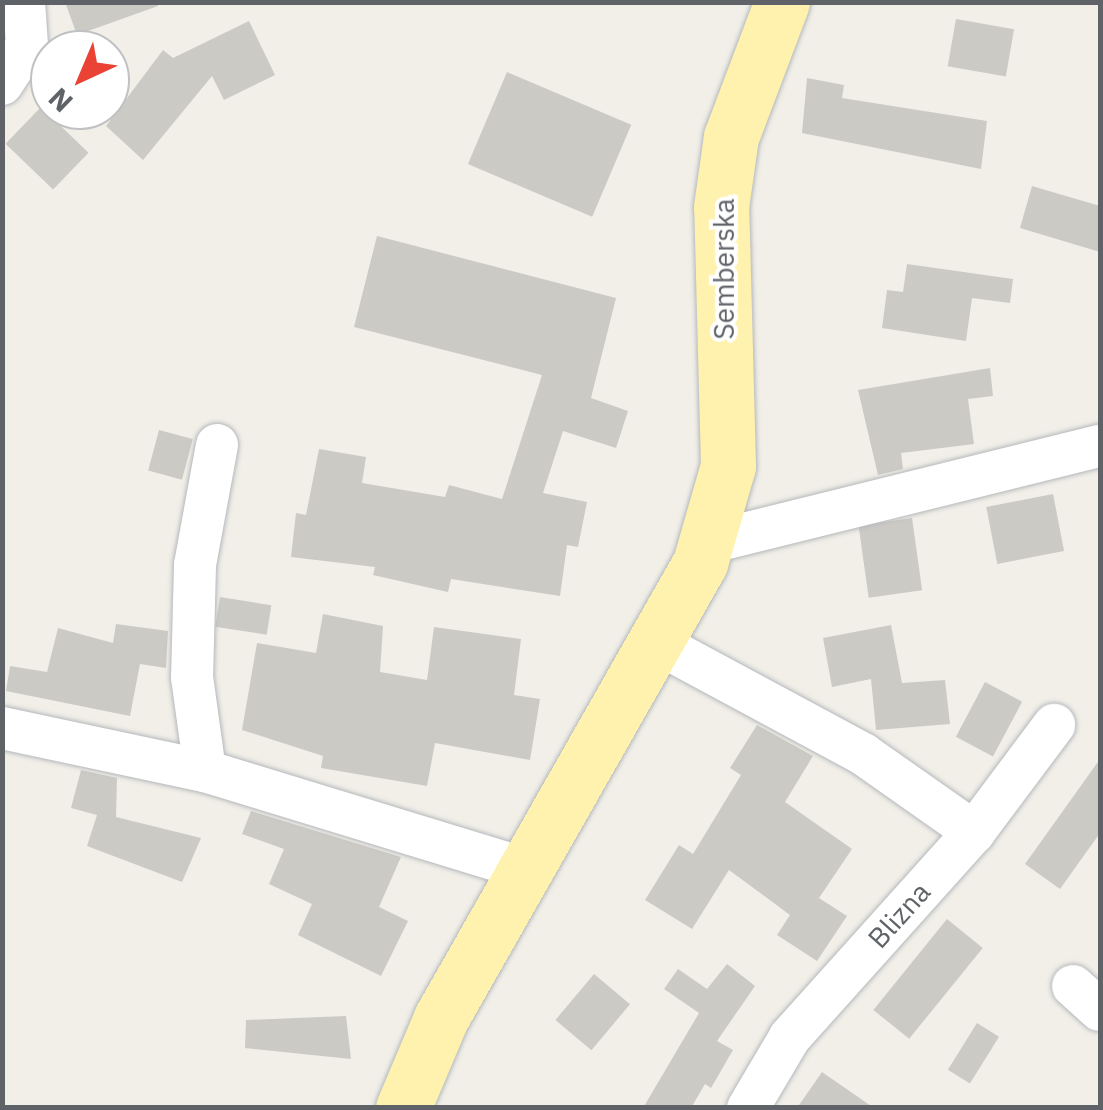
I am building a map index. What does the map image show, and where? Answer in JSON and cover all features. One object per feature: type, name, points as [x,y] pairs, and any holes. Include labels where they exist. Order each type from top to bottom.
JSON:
[{"type":"main road","name":"Semberska","points":[[403,1108],[442,1018],[655,642],[706,543],[728,466],[721,207],[731,137],[782,2]]},
{"type":"street","points":[[2,84],[27,46],[24,2]]},
{"type":"street","points":[[205,771],[192,677],[195,565],[217,446]]},
{"type":"street","points":[[706,543],[1100,446]]},
{"type":"street","points":[[655,642],[863,754],[974,832]]},
{"type":"street","name":"Blizna","points":[[748,1108],[790,1037],[974,832],[1054,725]]},
{"type":"street","points":[[2,728],[205,771],[526,868]]},
{"type":"building","points":[[65,2],[158,2],[158,6],[91,30],[75,30]]},
{"type":"building","points":[[956,19],[1014,29],[1006,77],[948,66]]},
{"type":"building","points":[[249,21],[275,75],[224,100],[212,76],[143,160],[110,130],[130,130],[130,94],[163,50],[173,58]]},
{"type":"building","points":[[507,72],[631,125],[592,217],[468,164]]},
{"type":"building","points":[[807,78],[844,85],[842,98],[987,121],[981,169],[802,133]]},
{"type":"building","points":[[30,118],[30,130],[65,130],[88,153],[53,190],[6,144]]},
{"type":"building","points":[[1032,186],[1100,206],[1100,252],[1020,228]]},
{"type":"building","points":[[377,236],[616,298],[591,398],[628,411],[616,448],[563,431],[543,493],[587,502],[578,547],[567,545],[560,596],[451,579],[448,592],[373,575],[375,567],[291,557],[296,513],[306,515],[319,449],[366,457],[362,483],[445,497],[449,485],[502,499],[542,375],[354,327]]},
{"type":"building","points":[[907,264],[1013,279],[1010,303],[972,298],[966,341],[882,328],[887,290],[903,292]]},
{"type":"building","points":[[990,368],[993,396],[968,399],[974,444],[901,453],[903,469],[878,475],[858,390]]},
{"type":"building","points":[[159,430],[193,439],[182,480],[148,471]]},
{"type":"building","points":[[1053,494],[1064,551],[997,564],[986,507]]},
{"type":"building","points":[[912,518],[922,590],[869,598],[859,526]]},
{"type":"building","points":[[220,597],[271,605],[267,635],[215,627]]},
{"type":"building","points":[[323,614],[383,626],[380,672],[427,680],[434,627],[521,639],[514,695],[540,699],[530,760],[435,743],[427,786],[321,768],[323,756],[242,730],[257,643],[316,653]]},
{"type":"building","points":[[116,624],[168,631],[166,668],[140,664],[130,716],[6,691],[10,666],[47,672],[58,628],[113,643]]},
{"type":"building","points":[[891,625],[902,683],[945,680],[950,724],[876,730],[871,679],[832,687],[823,638]]},
{"type":"building","points":[[985,682],[1022,702],[993,756],[956,737]]},
{"type":"building","points":[[757,725],[813,756],[785,802],[852,849],[819,898],[847,916],[817,961],[777,935],[790,915],[729,870],[692,929],[645,900],[679,845],[693,854],[741,775],[730,768]]},
{"type":"building","points":[[1100,759],[1100,833],[1060,889],[1025,864]]},
{"type":"building","points":[[81,770],[117,778],[116,817],[201,838],[182,882],[87,846],[97,815],[71,808]]},
{"type":"building","points":[[251,811],[401,857],[379,907],[408,921],[381,976],[298,935],[312,904],[269,884],[284,849],[242,834]]},
{"type":"building","points":[[947,919],[983,948],[909,1039],[873,1010]]},
{"type":"building","points":[[727,964],[755,986],[717,1041],[733,1050],[711,1088],[705,1084],[691,1108],[643,1108],[699,1013],[664,989],[678,969],[707,989]]},
{"type":"building","points":[[594,974],[630,1004],[591,1050],[555,1020]]},
{"type":"building","points":[[346,1016],[351,1059],[245,1048],[246,1020]]},
{"type":"building","points":[[977,1023],[999,1037],[970,1083],[948,1070]]},
{"type":"building","points":[[822,1072],[874,1108],[797,1108]]}]
